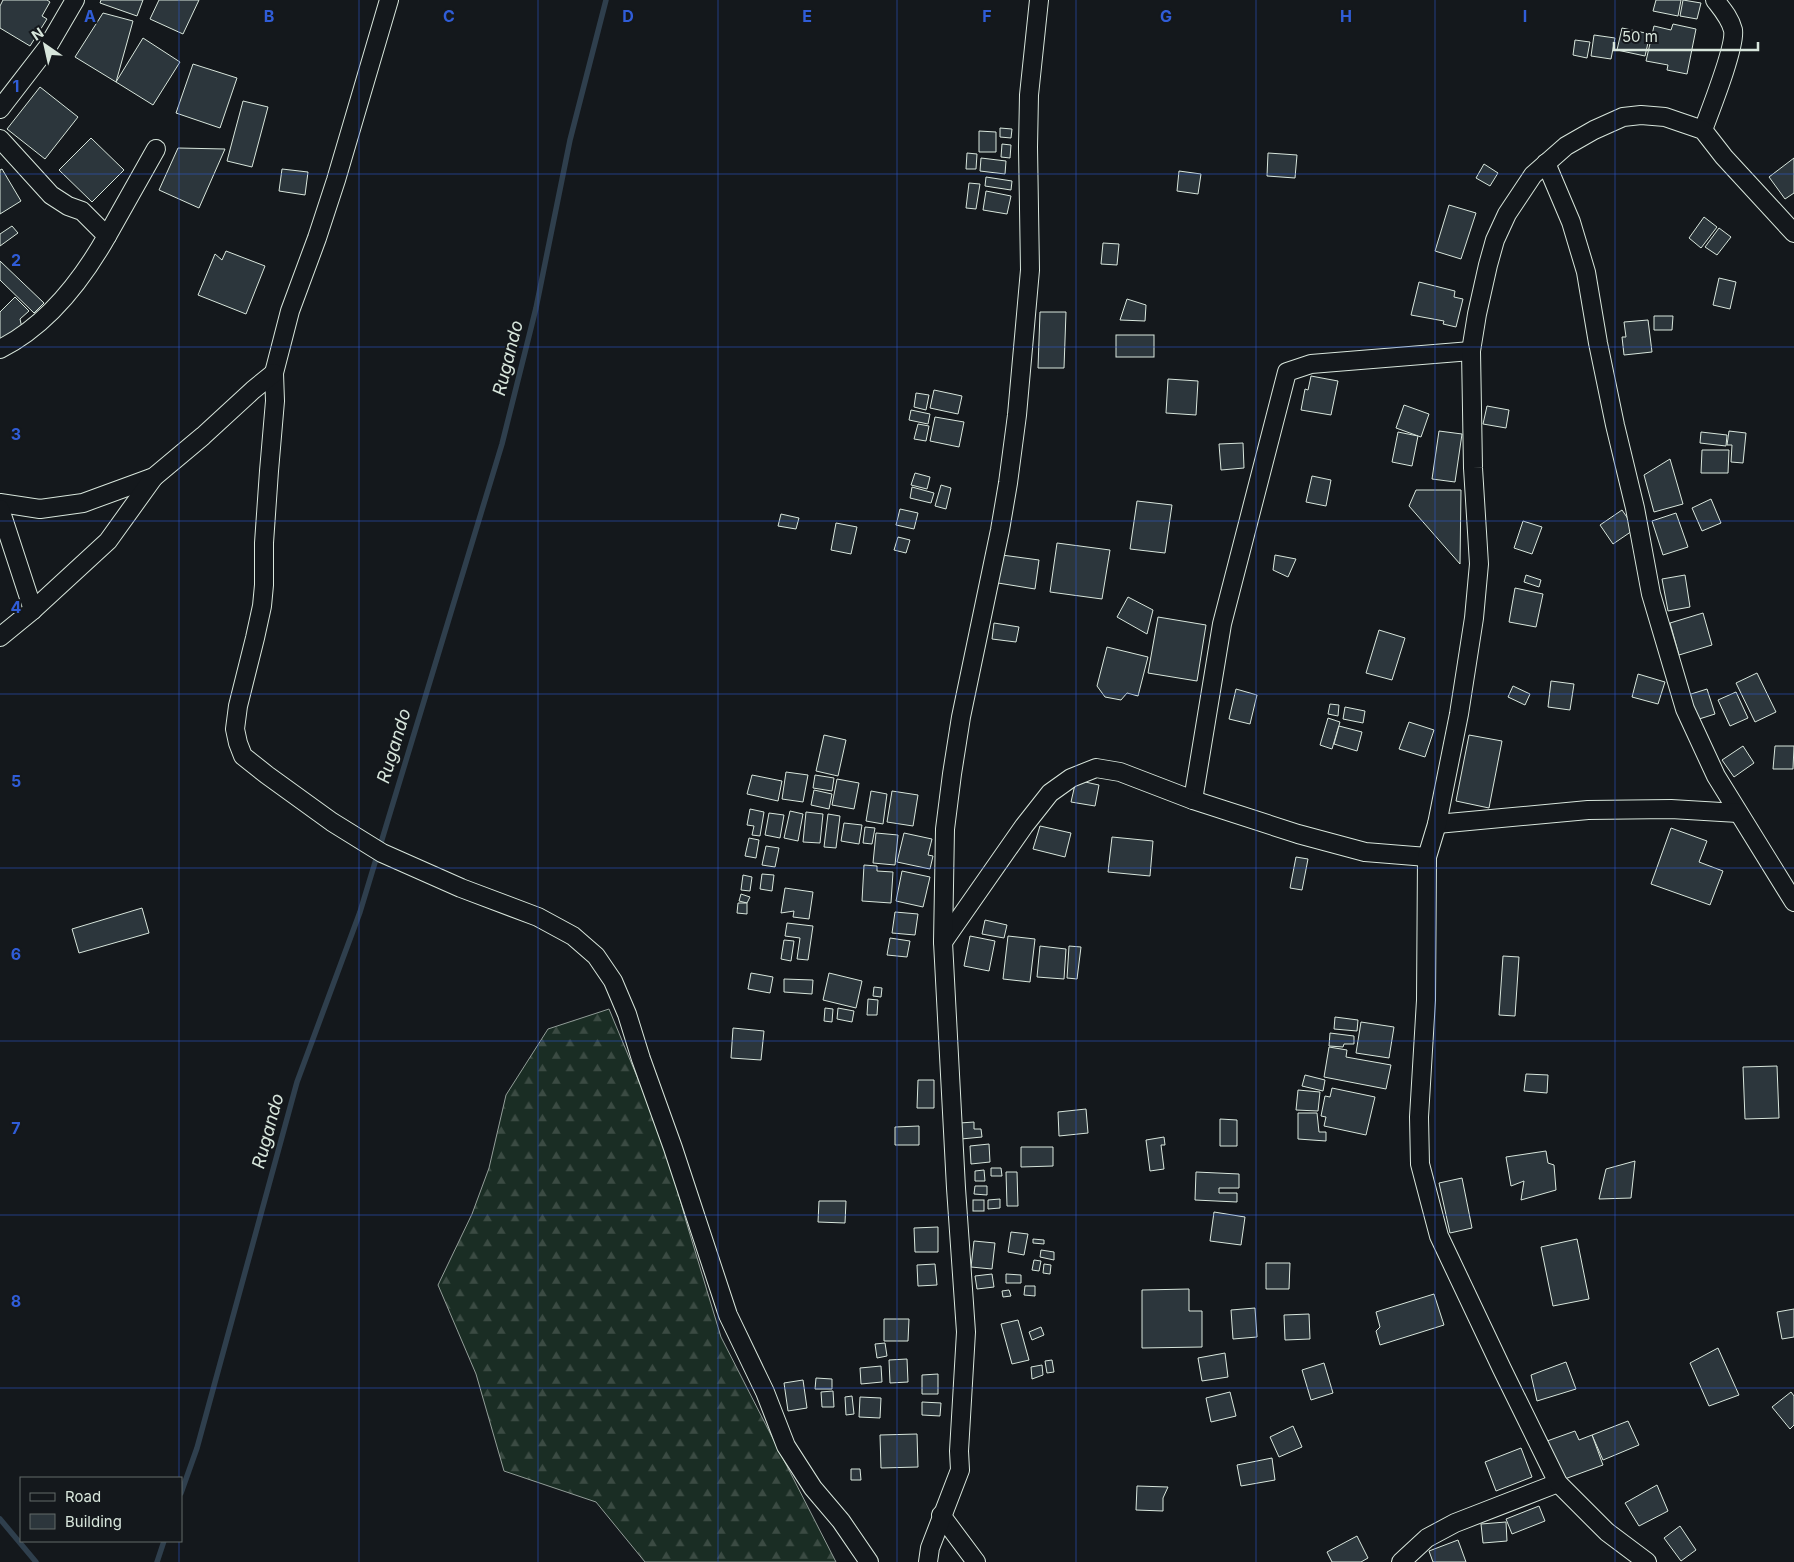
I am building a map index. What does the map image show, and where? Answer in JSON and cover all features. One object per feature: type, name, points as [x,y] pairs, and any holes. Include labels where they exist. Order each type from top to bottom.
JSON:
[{"type":"street","points":[[0,109],[47,48],[75,0]]},
{"type":"street","points":[[390,0],[336,180],[290,311],[274,373],[275,401],[268,480],[262,606],[238,706],[235,729],[238,743],[243,756],[332,822],[382,853],[460,888],[538,917],[573,936],[596,956],[613,980],[627,1014],[728,1315],[765,1392],[786,1446],[813,1488],[841,1521],[869,1562]]},
{"type":"street","points":[[928,1562],[930,1548],[941,1515],[960,1470],[959,1451],[966,1332],[956,1188],[943,942],[944,829],[962,717],[1000,530],[1021,376],[1030,270],[1029,95],[1039,0]]},
{"type":"street","points":[[1703,130],[1731,50],[1733,32],[1727,16],[1714,0]]},
{"type":"street","points":[[1647,1562],[1607,1532],[1558,1483],[1439,1236],[1420,1164],[1419,1117],[1426,1000],[1427,857],[1436,824],[1459,714],[1474,618],[1479,564],[1473,468],[1471,351],[1482,287],[1495,240],[1507,214],[1533,176],[1566,146],[1594,130],[1623,117],[1641,115],[1665,117],[1703,130],[1724,157],[1794,233]]},
{"type":"street","points":[[0,139],[51,195],[68,206],[82,211],[107,236]]},
{"type":"street","points":[[0,349],[15,341],[48,314],[91,263],[156,149]]},
{"type":"street","points":[[1546,163],[1571,222],[1586,272],[1598,343],[1635,508],[1651,594],[1685,709],[1716,776],[1794,902]]},
{"type":"street","points":[[1193,800],[1222,624],[1286,372],[1311,364],[1471,351]]},
{"type":"street","points":[[0,637],[33,610],[108,541],[154,477],[204,436],[252,390],[274,373]]},
{"type":"street","points":[[0,504],[40,509],[83,502],[154,477]]},
{"type":"street","points":[[0,509],[33,610]]},
{"type":"street","points":[[943,942],[1024,826],[1050,793],[1071,778],[1096,768],[1120,772],[1193,800],[1298,834],[1365,852],[1427,857]]},
{"type":"street","points":[[1436,824],[1588,810],[1671,809],[1738,813]]},
{"type":"street","points":[[1401,1562],[1427,1538],[1455,1522],[1558,1483]]},
{"type":"street","points":[[941,1515],[976,1562]]},
{"type":"green space","points":[[609,1009],[665,1144],[721,1337],[836,1562],[645,1562],[596,1502],[504,1471],[476,1374],[438,1285],[472,1214],[489,1168],[506,1095],[548,1029]]},
{"type":"building","points":[[3,0],[47,0],[50,2],[42,16],[47,19],[30,46],[0,28],[0,6]]},
{"type":"building","points":[[101,0],[143,0],[137,16],[100,3]]},
{"type":"building","points":[[159,0],[199,0],[183,34],[150,19]]},
{"type":"building","points":[[1656,0],[1681,0],[1678,16],[1653,11]]},
{"type":"building","points":[[1683,0],[1701,3],[1697,19],[1680,16]]},
{"type":"building","points":[[103,13],[133,21],[116,82],[75,57]]},
{"type":"building","points":[[1673,24],[1696,29],[1687,74],[1667,70],[1668,65],[1646,61],[1654,26],[1671,30]]},
{"type":"building","points":[[1622,28],[1650,34],[1645,56],[1617,50]]},
{"type":"building","points":[[1594,35],[1615,38],[1611,59],[1591,56]]},
{"type":"building","points":[[143,38],[180,62],[153,105],[116,82]]},
{"type":"building","points":[[1575,40],[1590,42],[1587,58],[1573,55]]},
{"type":"building","points":[[193,64],[237,78],[220,128],[176,113]]},
{"type":"building","points":[[40,87],[78,117],[45,159],[7,129]]},
{"type":"building","points":[[243,101],[268,107],[252,167],[227,161]]},
{"type":"building","points":[[1000,128],[1012,129],[1011,138],[1000,137]]},
{"type":"building","points":[[979,131],[996,132],[996,152],[979,152]]},
{"type":"building","points":[[91,138],[124,170],[92,202],[59,170]]},
{"type":"building","points":[[1002,144],[1011,145],[1010,158],[1001,157]]},
{"type":"building","points":[[178,148],[225,149],[199,208],[159,190]]},
{"type":"building","points":[[967,153],[977,154],[976,169],[966,169]]},
{"type":"building","points":[[1268,153],[1297,155],[1295,178],[1267,176]]},
{"type":"building","points":[[981,158],[1006,161],[1005,174],[980,171]]},
{"type":"building","points":[[1794,158],[1794,193],[1785,199],[1769,177]]},
{"type":"building","points":[[1484,164],[1498,173],[1490,186],[1476,178]]},
{"type":"building","points":[[2,169],[21,201],[0,214],[0,170]]},
{"type":"building","points":[[282,169],[308,172],[305,195],[279,191]]},
{"type":"building","points":[[1179,171],[1201,174],[1198,194],[1177,191]]},
{"type":"building","points":[[986,177],[1012,181],[1011,190],[985,186]]},
{"type":"building","points":[[969,183],[980,184],[976,209],[966,208]]},
{"type":"building","points":[[986,191],[1011,196],[1007,214],[983,210]]},
{"type":"building","points":[[1449,205],[1476,213],[1461,259],[1435,251]]},
{"type":"building","points":[[1704,217],[1717,227],[1701,248],[1689,238]]},
{"type":"building","points":[[12,226],[18,233],[0,246],[0,234]]},
{"type":"building","points":[[1719,228],[1731,237],[1717,255],[1705,247]]},
{"type":"building","points":[[1103,243],[1119,244],[1117,265],[1101,264]]},
{"type":"building","points":[[226,251],[265,266],[246,314],[198,295],[215,254],[222,260]]},
{"type":"building","points":[[0,261],[44,303],[34,313],[0,280]]},
{"type":"building","points":[[1719,278],[1736,282],[1730,309],[1713,305]]},
{"type":"building","points":[[1419,282],[1455,291],[1454,297],[1463,299],[1456,327],[1443,324],[1444,321],[1411,315]]},
{"type":"building","points":[[15,297],[29,311],[20,319],[22,328],[0,343],[0,312]]},
{"type":"building","points":[[1127,299],[1146,305],[1145,321],[1120,320]]},
{"type":"building","points":[[1040,312],[1066,312],[1064,368],[1038,368]]},
{"type":"building","points":[[1654,316],[1673,316],[1672,330],[1654,330]]},
{"type":"building","points":[[1648,320],[1652,352],[1624,355],[1622,337],[1626,337],[1624,322]]},
{"type":"building","points":[[1116,335],[1154,335],[1154,357],[1116,357]]},
{"type":"building","points":[[1311,376],[1338,381],[1331,415],[1301,410],[1305,389],[1308,390]]},
{"type":"building","points":[[1168,379],[1198,381],[1196,415],[1166,413]]},
{"type":"building","points":[[934,390],[962,396],[958,414],[930,408]]},
{"type":"building","points":[[916,393],[929,395],[926,410],[914,407]]},
{"type":"building","points":[[1404,405],[1429,414],[1421,437],[1396,428]]},
{"type":"building","points":[[1487,406],[1509,410],[1506,428],[1483,424]]},
{"type":"building","points":[[911,410],[930,414],[928,424],[909,420]]},
{"type":"building","points":[[935,417],[964,422],[959,447],[930,441]]},
{"type":"building","points":[[918,424],[929,426],[926,441],[914,439]]},
{"type":"building","points":[[1439,431],[1462,434],[1455,482],[1432,479]]},
{"type":"building","points":[[1729,431],[1746,433],[1743,463],[1731,462],[1732,445],[1727,445]]},
{"type":"building","points":[[1398,432],[1418,436],[1412,466],[1392,462]]},
{"type":"building","points":[[1701,432],[1727,435],[1726,446],[1700,443]]},
{"type":"building","points":[[1243,443],[1244,468],[1221,470],[1219,444]]},
{"type":"building","points":[[1702,450],[1729,450],[1728,473],[1701,473]]},
{"type":"building","points":[[1670,459],[1683,504],[1654,512],[1644,475]]},
{"type":"building","points":[[915,473],[930,477],[927,489],[911,485]]},
{"type":"building","points":[[1312,476],[1331,480],[1326,506],[1306,502]]},
{"type":"building","points":[[941,485],[951,488],[946,509],[935,506]]},
{"type":"building","points":[[912,487],[934,493],[931,503],[910,498]]},
{"type":"building","points":[[1416,490],[1461,490],[1460,564],[1409,506]]},
{"type":"building","points":[[1711,499],[1721,523],[1702,531],[1692,508]]},
{"type":"building","points":[[1137,501],[1172,505],[1165,553],[1130,549]]},
{"type":"building","points":[[900,509],[918,513],[914,529],[896,525]]},
{"type":"building","points":[[1622,510],[1635,529],[1613,544],[1600,525]]},
{"type":"building","points":[[1676,513],[1688,547],[1663,555],[1652,521]]},
{"type":"building","points":[[781,514],[799,518],[796,529],[778,526]]},
{"type":"building","points":[[1523,521],[1542,527],[1532,554],[1514,548]]},
{"type":"building","points":[[836,523],[857,527],[851,554],[831,550]]},
{"type":"building","points":[[898,537],[910,540],[906,553],[894,550]]},
{"type":"building","points":[[1057,543],[1110,550],[1102,599],[1050,592]]},
{"type":"building","points":[[1002,555],[1039,560],[1035,589],[998,583]]},
{"type":"building","points":[[1275,555],[1296,559],[1288,577],[1273,570]]},
{"type":"building","points":[[1526,575],[1541,580],[1539,587],[1524,582]]},
{"type":"building","points":[[1685,575],[1690,607],[1668,611],[1662,579]]},
{"type":"building","points":[[1515,588],[1543,594],[1536,627],[1509,622]]},
{"type":"building","points":[[1128,597],[1153,610],[1147,634],[1117,617]]},
{"type":"building","points":[[1703,613],[1712,645],[1679,655],[1670,623]]},
{"type":"building","points":[[1158,617],[1206,625],[1197,681],[1148,673]]},
{"type":"building","points":[[994,623],[1019,627],[1016,642],[992,639]]},
{"type":"building","points":[[1379,630],[1405,638],[1392,680],[1366,673]]},
{"type":"building","points":[[1107,647],[1148,657],[1138,696],[1127,693],[1121,700],[1105,697],[1097,686]]},
{"type":"building","points":[[1757,673],[1776,712],[1755,722],[1736,683]]},
{"type":"building","points":[[1638,674],[1665,682],[1658,704],[1632,697]]},
{"type":"building","points":[[1551,681],[1574,684],[1570,710],[1548,707]]},
{"type":"building","points":[[1513,686],[1530,694],[1525,705],[1508,697]]},
{"type":"building","points":[[1236,689],[1257,695],[1250,724],[1229,719]]},
{"type":"building","points":[[1707,689],[1715,714],[1696,720],[1688,695]]},
{"type":"building","points":[[1736,692],[1748,718],[1730,726],[1718,700]]},
{"type":"building","points":[[1330,704],[1339,705],[1338,716],[1328,714]]},
{"type":"building","points":[[1345,707],[1365,711],[1363,723],[1343,719]]},
{"type":"building","points":[[1328,718],[1340,722],[1332,749],[1320,745]]},
{"type":"building","points":[[1409,722],[1434,730],[1425,757],[1399,749]]},
{"type":"building","points":[[1339,726],[1362,732],[1357,751],[1334,744]]},
{"type":"building","points":[[824,735],[846,740],[838,776],[816,771]]},
{"type":"building","points":[[1469,735],[1502,741],[1489,808],[1456,801]]},
{"type":"building","points":[[1743,746],[1754,763],[1734,777],[1722,760]]},
{"type":"building","points":[[1775,746],[1794,746],[1793,769],[1773,769]]},
{"type":"building","points":[[786,772],[808,775],[803,802],[782,799]]},
{"type":"building","points":[[752,775],[782,781],[778,801],[747,794]]},
{"type":"building","points":[[815,775],[834,778],[832,791],[813,788]]},
{"type":"building","points":[[837,779],[859,783],[854,809],[832,805]]},
{"type":"building","points":[[1076,780],[1099,785],[1095,806],[1071,802]]},
{"type":"building","points":[[814,790],[832,794],[829,809],[811,805]]},
{"type":"building","points":[[871,791],[887,794],[883,824],[866,821]]},
{"type":"building","points":[[892,791],[918,795],[913,826],[887,822]]},
{"type":"building","points":[[750,809],[764,812],[760,836],[752,835],[754,826],[747,825]]},
{"type":"building","points":[[790,811],[803,814],[798,841],[784,838]]},
{"type":"building","points":[[806,812],[823,814],[820,843],[803,842]]},
{"type":"building","points":[[769,813],[784,815],[780,838],[765,835]]},
{"type":"building","points":[[828,814],[840,816],[836,848],[824,847]]},
{"type":"building","points":[[844,823],[862,825],[859,844],[841,841]]},
{"type":"building","points":[[1040,826],[1071,833],[1065,857],[1033,849]]},
{"type":"building","points":[[865,827],[875,828],[872,844],[863,843]]},
{"type":"building","points":[[1671,828],[1707,841],[1699,862],[1723,871],[1710,905],[1651,884]]},
{"type":"building","points":[[876,833],[898,835],[895,865],[873,863]]},
{"type":"building","points":[[904,833],[932,839],[928,855],[933,856],[930,869],[897,862]]},
{"type":"building","points":[[1112,837],[1153,841],[1150,876],[1108,872]]},
{"type":"building","points":[[749,838],[759,840],[756,858],[745,856]]},
{"type":"building","points":[[766,846],[779,848],[775,867],[762,865]]},
{"type":"building","points":[[1296,857],[1308,859],[1302,890],[1290,888]]},
{"type":"building","points":[[864,865],[877,866],[877,871],[893,872],[891,903],[862,901]]},
{"type":"building","points":[[902,871],[930,877],[923,907],[896,901]]},
{"type":"building","points":[[762,874],[774,875],[772,891],[760,889]]},
{"type":"building","points":[[743,875],[752,877],[750,891],[741,890]]},
{"type":"building","points":[[785,888],[813,892],[809,919],[793,917],[794,911],[781,913]]},
{"type":"building","points":[[741,894],[750,897],[747,903],[739,901]]},
{"type":"building","points":[[738,903],[747,903],[747,914],[737,913]]},
{"type":"building","points":[[142,908],[149,933],[79,953],[72,929]]},
{"type":"building","points":[[895,912],[918,914],[915,935],[892,933]]},
{"type":"building","points":[[985,920],[1007,925],[1004,938],[982,934]]},
{"type":"building","points":[[787,923],[813,926],[808,960],[797,959],[800,938],[785,936]]},
{"type":"building","points":[[970,936],[995,941],[989,971],[964,966]]},
{"type":"building","points":[[1008,936],[1035,939],[1030,982],[1003,979]]},
{"type":"building","points":[[890,938],[910,941],[907,957],[887,955]]},
{"type":"building","points":[[784,940],[794,941],[791,961],[781,959]]},
{"type":"building","points":[[1040,946],[1066,949],[1064,979],[1037,977]]},
{"type":"building","points":[[1069,946],[1081,947],[1077,979],[1067,978]]},
{"type":"building","points":[[1503,956],[1519,957],[1515,1016],[1499,1015]]},
{"type":"building","points":[[751,973],[773,977],[770,993],[748,989]]},
{"type":"building","points":[[829,973],[862,981],[856,1008],[823,1000]]},
{"type":"building","points":[[784,979],[813,980],[812,994],[784,992]]},
{"type":"building","points":[[874,987],[882,988],[881,997],[873,996]]},
{"type":"building","points":[[868,999],[878,1000],[877,1015],[867,1015]]},
{"type":"building","points":[[825,1008],[833,1009],[832,1022],[824,1021]]},
{"type":"building","points":[[838,1008],[854,1011],[852,1022],[837,1019]]},
{"type":"building","points":[[1335,1017],[1358,1020],[1357,1031],[1334,1029]]},
{"type":"building","points":[[1361,1022],[1394,1027],[1389,1058],[1356,1053]]},
{"type":"building","points":[[733,1028],[764,1031],[761,1060],[731,1058]]},
{"type":"building","points":[[1330,1033],[1354,1036],[1354,1044],[1344,1044],[1343,1047],[1329,1046]]},
{"type":"building","points":[[1329,1047],[1347,1050],[1346,1057],[1391,1065],[1386,1089],[1324,1077]]},
{"type":"building","points":[[1777,1066],[1779,1118],[1745,1119],[1743,1067]]},
{"type":"building","points":[[1526,1074],[1548,1075],[1547,1093],[1524,1091]]},
{"type":"building","points":[[1305,1075],[1325,1080],[1323,1091],[1302,1086]]},
{"type":"building","points":[[918,1080],[934,1080],[934,1108],[917,1108]]},
{"type":"building","points":[[1332,1088],[1375,1097],[1366,1135],[1324,1126],[1326,1117],[1321,1116],[1325,1096],[1330,1097]]},
{"type":"building","points":[[1298,1090],[1320,1092],[1318,1111],[1296,1110]]},
{"type":"building","points":[[1086,1109],[1088,1133],[1059,1136],[1058,1112]]},
{"type":"building","points":[[1298,1113],[1317,1113],[1319,1132],[1326,1132],[1326,1141],[1298,1139]]},
{"type":"building","points":[[1220,1119],[1237,1120],[1237,1146],[1220,1146]]},
{"type":"building","points":[[974,1122],[974,1129],[981,1129],[982,1137],[961,1139],[960,1123]]},
{"type":"building","points":[[919,1126],[919,1145],[895,1145],[895,1127]]},
{"type":"building","points":[[1164,1137],[1165,1145],[1161,1145],[1164,1169],[1150,1171],[1146,1140]]},
{"type":"building","points":[[989,1144],[990,1162],[971,1164],[970,1146]]},
{"type":"building","points":[[1021,1147],[1053,1147],[1053,1166],[1021,1167]]},
{"type":"building","points":[[1546,1151],[1548,1163],[1554,1165],[1556,1190],[1521,1200],[1524,1181],[1511,1186],[1506,1157]]},
{"type":"building","points":[[1635,1161],[1631,1198],[1599,1199],[1606,1169]]},
{"type":"building","points":[[991,1168],[1001,1168],[1002,1176],[991,1176]]},
{"type":"building","points":[[984,1170],[985,1181],[975,1181],[975,1171]]},
{"type":"building","points":[[1006,1172],[1017,1172],[1018,1206],[1007,1206]]},
{"type":"building","points":[[1196,1172],[1239,1174],[1239,1188],[1219,1188],[1219,1193],[1237,1193],[1237,1202],[1195,1200]]},
{"type":"building","points":[[1462,1178],[1472,1228],[1450,1233],[1439,1183]]},
{"type":"building","points":[[975,1186],[987,1186],[987,1195],[974,1194]]},
{"type":"building","points":[[1000,1199],[1000,1208],[988,1209],[988,1200]]},
{"type":"building","points":[[973,1200],[984,1200],[984,1211],[973,1211]]},
{"type":"building","points":[[819,1201],[846,1201],[845,1223],[818,1222]]},
{"type":"building","points":[[1214,1212],[1245,1217],[1241,1245],[1210,1241]]},
{"type":"building","points":[[938,1227],[938,1252],[915,1252],[914,1228]]},
{"type":"building","points":[[1011,1232],[1028,1234],[1024,1255],[1008,1252]]},
{"type":"building","points":[[1033,1239],[1044,1240],[1044,1244],[1033,1243]]},
{"type":"building","points":[[1577,1239],[1589,1299],[1553,1306],[1541,1247]]},
{"type":"building","points":[[974,1241],[995,1243],[992,1269],[971,1267]]},
{"type":"building","points":[[1041,1250],[1054,1252],[1054,1260],[1040,1257]]},
{"type":"building","points":[[1034,1260],[1041,1261],[1039,1271],[1032,1270]]},
{"type":"building","points":[[1266,1263],[1290,1263],[1289,1289],[1266,1289]]},
{"type":"building","points":[[935,1264],[937,1285],[918,1286],[917,1265]]},
{"type":"building","points":[[1044,1264],[1051,1265],[1050,1274],[1043,1273]]},
{"type":"building","points":[[992,1274],[994,1287],[977,1289],[975,1276]]},
{"type":"building","points":[[1006,1274],[1021,1275],[1021,1283],[1006,1283]]},
{"type":"building","points":[[1025,1286],[1035,1286],[1035,1296],[1024,1295]]},
{"type":"building","points":[[1189,1289],[1189,1311],[1202,1311],[1202,1347],[1142,1348],[1142,1290]]},
{"type":"building","points":[[1009,1290],[1011,1296],[1003,1297],[1002,1291]]},
{"type":"building","points":[[1434,1294],[1444,1325],[1380,1345],[1376,1331],[1380,1327],[1376,1312]]},
{"type":"building","points":[[1255,1308],[1257,1337],[1233,1339],[1231,1310]]},
{"type":"building","points":[[1794,1309],[1794,1337],[1782,1339],[1777,1312]]},
{"type":"building","points":[[1309,1314],[1310,1339],[1285,1340],[1284,1315]]},
{"type":"building","points":[[884,1319],[909,1319],[908,1341],[884,1341]]},
{"type":"building","points":[[1018,1320],[1029,1360],[1012,1364],[1001,1324]]},
{"type":"building","points":[[1041,1327],[1044,1335],[1032,1340],[1029,1332]]},
{"type":"building","points":[[885,1343],[887,1356],[877,1358],[875,1344]]},
{"type":"building","points":[[1718,1348],[1739,1395],[1709,1406],[1690,1363]]},
{"type":"building","points":[[1225,1353],[1228,1377],[1202,1381],[1198,1358]]},
{"type":"building","points":[[907,1359],[908,1382],[890,1383],[889,1360]]},
{"type":"building","points":[[1052,1360],[1054,1372],[1047,1373],[1045,1361]]},
{"type":"building","points":[[1566,1362],[1576,1389],[1537,1401],[1531,1375]]},
{"type":"building","points":[[1324,1363],[1333,1393],[1311,1400],[1302,1370]]},
{"type":"building","points":[[1042,1365],[1043,1375],[1032,1379],[1031,1367]]},
{"type":"building","points":[[881,1366],[882,1382],[861,1384],[860,1368]]},
{"type":"building","points":[[938,1374],[938,1394],[922,1394],[922,1375]]},
{"type":"building","points":[[816,1378],[832,1379],[832,1389],[815,1389]]},
{"type":"building","points":[[803,1380],[807,1408],[788,1411],[784,1383]]},
{"type":"building","points":[[833,1391],[834,1407],[822,1407],[821,1392]]},
{"type":"building","points":[[1230,1392],[1236,1416],[1211,1422],[1206,1398]]},
{"type":"building","points":[[1791,1392],[1794,1396],[1794,1425],[1790,1429],[1772,1407]]},
{"type":"building","points":[[852,1396],[854,1414],[846,1415],[845,1397]]},
{"type":"building","points":[[860,1397],[881,1398],[880,1418],[859,1417]]},
{"type":"building","points":[[922,1402],[941,1403],[940,1416],[922,1415]]},
{"type":"building","points":[[1628,1421],[1639,1445],[1603,1460],[1592,1435]]},
{"type":"building","points":[[1293,1426],[1302,1447],[1279,1457],[1270,1437]]},
{"type":"building","points":[[1575,1431],[1579,1440],[1592,1435],[1603,1465],[1562,1480],[1547,1441]]},
{"type":"building","points":[[917,1434],[918,1467],[881,1468],[880,1435]]},
{"type":"building","points":[[1521,1448],[1532,1477],[1496,1491],[1485,1462]]},
{"type":"building","points":[[1272,1458],[1275,1480],[1241,1486],[1237,1465]]},
{"type":"building","points":[[851,1469],[860,1469],[861,1480],[851,1480]]},
{"type":"building","points":[[1657,1485],[1668,1511],[1639,1526],[1625,1503]]},
{"type":"building","points":[[1137,1486],[1168,1487],[1163,1498],[1163,1511],[1136,1510]]},
{"type":"building","points":[[1539,1506],[1545,1521],[1512,1534],[1506,1519]]},
{"type":"building","points":[[1506,1522],[1507,1541],[1483,1543],[1481,1524]]},
{"type":"building","points":[[1680,1526],[1696,1550],[1681,1561],[1664,1538]]},
{"type":"building","points":[[1357,1536],[1368,1558],[1361,1562],[1332,1562],[1327,1552]]},
{"type":"building","points":[[1458,1540],[1466,1562],[1433,1562],[1429,1551]]},
{"type":"waterway","name":"Rugando","points":[[182,1490],[197,1448],[297,1082],[360,912],[502,444],[536,308],[570,140],[606,0]]},
{"type":"waterway","points":[[0,1519],[36,1562]]},
{"type":"waterway","name":"Rugando","points":[[157,1562],[164,1542]]}]
